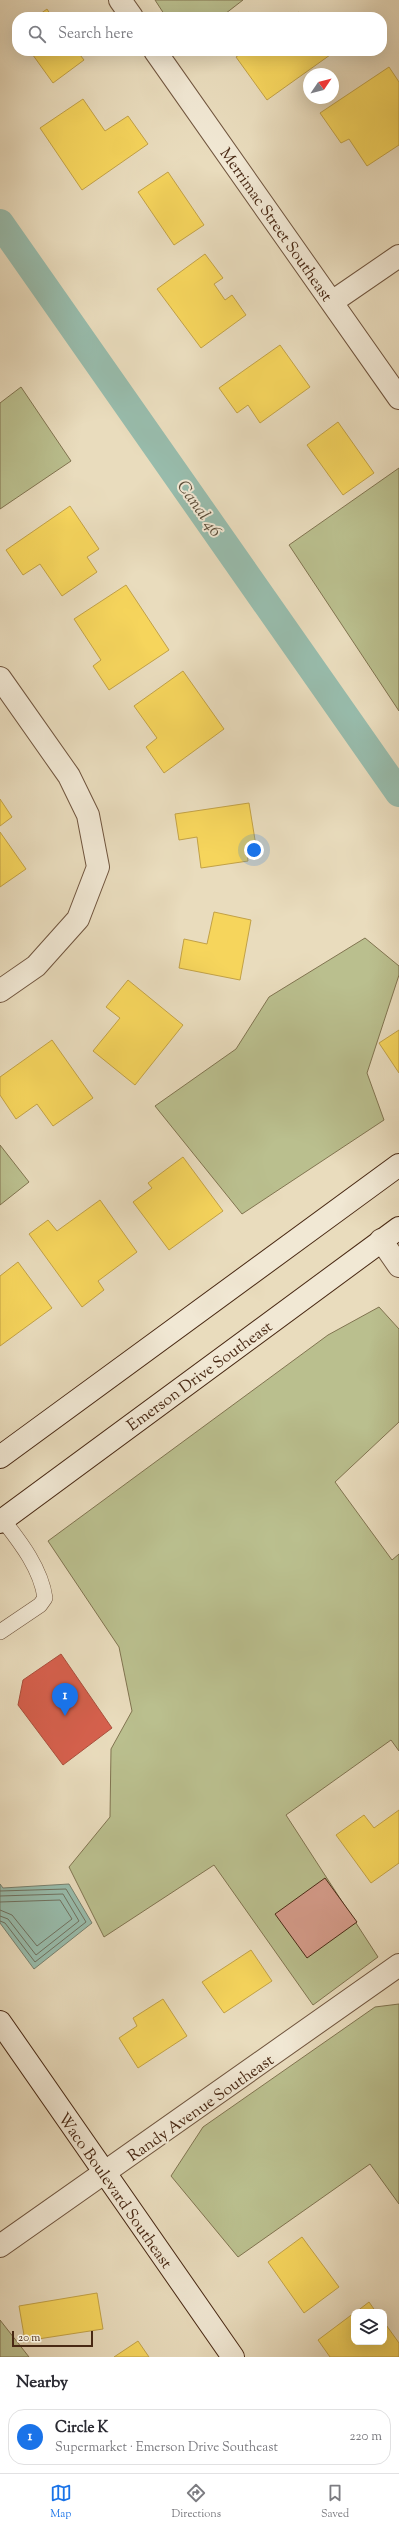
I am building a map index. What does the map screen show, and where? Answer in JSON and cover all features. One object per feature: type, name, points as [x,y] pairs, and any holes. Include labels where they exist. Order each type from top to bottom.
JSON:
[{"type":"street","points":[[120,0],[128,12]]},
{"type":"street","name":"Merrimac Street Southeast","points":[[159,56],[399,398]]},
{"type":"street","points":[[332,302],[399,256]]},
{"type":"street","points":[[0,678],[68,776],[88,815],[98,867],[78,919],[36,966],[0,992]]},
{"type":"street","points":[[0,1456],[399,1166]]},
{"type":"street","name":"Emerson Drive Southeast","points":[[2,1521],[399,1228]]},
{"type":"street","points":[[381,1240],[399,1266]]},
{"type":"street","name":"Randy Avenue Southeast","points":[[0,2246],[105,2174],[399,1966]]},
{"type":"street","name":"Waco Boulevard Southeast","points":[[0,2022],[233,2357]]},
{"type":"lane","points":[[0,1632],[40,1605],[45,1598],[43,1582],[18,1539],[2,1521]]},
{"type":"shaded area","points":[[155,0],[243,0],[227,12],[163,12]]},
{"type":"shaded area","points":[[21,387],[71,461],[0,509],[0,403]]},
{"type":"shaded area","points":[[399,468],[399,711],[289,545]]},
{"type":"shaded area","points":[[365,938],[399,966],[399,975],[367,1073],[384,1120],[242,1214],[155,1106],[236,1049],[269,997]]},
{"type":"shaded area","points":[[0,1145],[29,1182],[0,1205]]},
{"type":"shaded area","points":[[379,1307],[399,1329],[399,1422],[335,1482],[392,1560],[399,1554],[399,1751],[391,1740],[286,1815],[378,1957],[313,2005],[214,1865],[104,1937],[69,1867],[110,1817],[111,1749],[132,1711],[119,1647],[48,1541],[328,1335]]},
{"type":"shaded area","points":[[399,2004],[399,2204],[370,2164],[238,2257],[171,2176],[203,2127],[375,2007]]},
{"type":"shaded area","points":[[0,2320],[29,2357],[0,2357]]},
{"type":"water","points":[[0,1884],[3,1888],[69,1884],[92,1923],[34,1969],[0,1923]]},
{"type":"building: Homes","points":[[34,56],[81,56],[84,60],[53,83]]},
{"type":"building: Homes","points":[[329,56],[312,68],[303,68],[303,74],[267,100],[236,57]]},
{"type":"building: Homes","points":[[389,67],[399,82],[399,145],[367,166],[349,139],[341,143],[320,113],[334,104],[339,104],[339,100]]},
{"type":"building: Homes","points":[[83,99],[105,131],[128,116],[148,144],[82,190],[40,128]]},
{"type":"building: Homes","points":[[168,172],[204,225],[174,245],[138,192]]},
{"type":"building: Homes","points":[[205,254],[223,278],[214,284],[225,300],[232,295],[246,315],[201,348],[157,289]]},
{"type":"building: Homes","points":[[280,345],[310,387],[260,423],[248,405],[237,413],[219,388]]},
{"type":"building: Homes","points":[[338,422],[374,473],[343,495],[307,445]]},
{"type":"building: Homes","points":[[70,506],[99,549],[87,557],[97,572],[62,596],[40,564],[23,575],[6,550]]},
{"type":"building: Homes","points":[[126,585],[169,650],[109,690],[93,666],[101,660],[74,619]]},
{"type":"building: Homes","points":[[183,671],[224,729],[164,773],[146,747],[157,738],[134,706]]},
{"type":"building: Homes","points":[[0,799],[12,817],[0,826]]},
{"type":"building: Homes","points":[[249,803],[256,846],[246,848],[248,861],[201,868],[197,837],[179,840],[175,814]]},
{"type":"building: Homes","points":[[0,832],[26,869],[0,887]]},
{"type":"building: Homes","points":[[214,912],[251,920],[240,980],[179,968],[184,939],[207,944]]},
{"type":"building: Homes","points":[[128,980],[183,1025],[135,1085],[93,1051],[120,1018],[106,1007]]},
{"type":"building: Homes","points":[[399,1030],[399,1073],[379,1043]]},
{"type":"building: Homes","points":[[52,1040],[93,1098],[53,1126],[37,1104],[16,1119],[0,1095],[0,1077]]},
{"type":"building: Homes","points":[[183,1157],[223,1211],[169,1250],[133,1202],[152,1188],[148,1183]]},
{"type":"building: Homes","points":[[100,1200],[137,1252],[98,1281],[104,1290],[82,1307],[29,1234],[48,1220],[57,1231]]},
{"type":"building: Homes","points":[[18,1262],[52,1308],[0,1346],[0,1276]]},
{"type":"building: Homes","points":[[399,1810],[399,1863],[371,1883],[336,1835],[364,1815],[374,1828]]},
{"type":"building: Homes","points":[[251,1950],[272,1981],[224,2013],[202,1982]]},
{"type":"building: Homes","points":[[163,1999],[187,2036],[138,2068],[119,2038],[137,2026],[133,2018]]},
{"type":"building: Homes","points":[[302,2237],[339,2287],[304,2313],[268,2262]]},
{"type":"building: Homes","points":[[97,2293],[103,2329],[25,2341],[19,2306]]},
{"type":"building: Homes","points":[[369,2302],[374,2309],[360,2309]]},
{"type":"building: Homes","points":[[351,2315],[351,2345],[387,2345],[387,2326],[399,2343],[399,2357],[330,2357],[318,2340]]},
{"type":"building: Homes","points":[[138,2341],[149,2357],[114,2357]]},
{"type":"building: Shops","points":[[61,1654],[112,1728],[63,1765],[18,1705],[23,1680]]},
{"type":"building: Other","points":[[325,1878],[357,1922],[307,1958],[275,1914]]},
{"type":"waterway","name":"Canal 46","points":[[0,223],[399,793]]},
{"type":"place","name":"Circle K","points":[[65,1716]]}]
